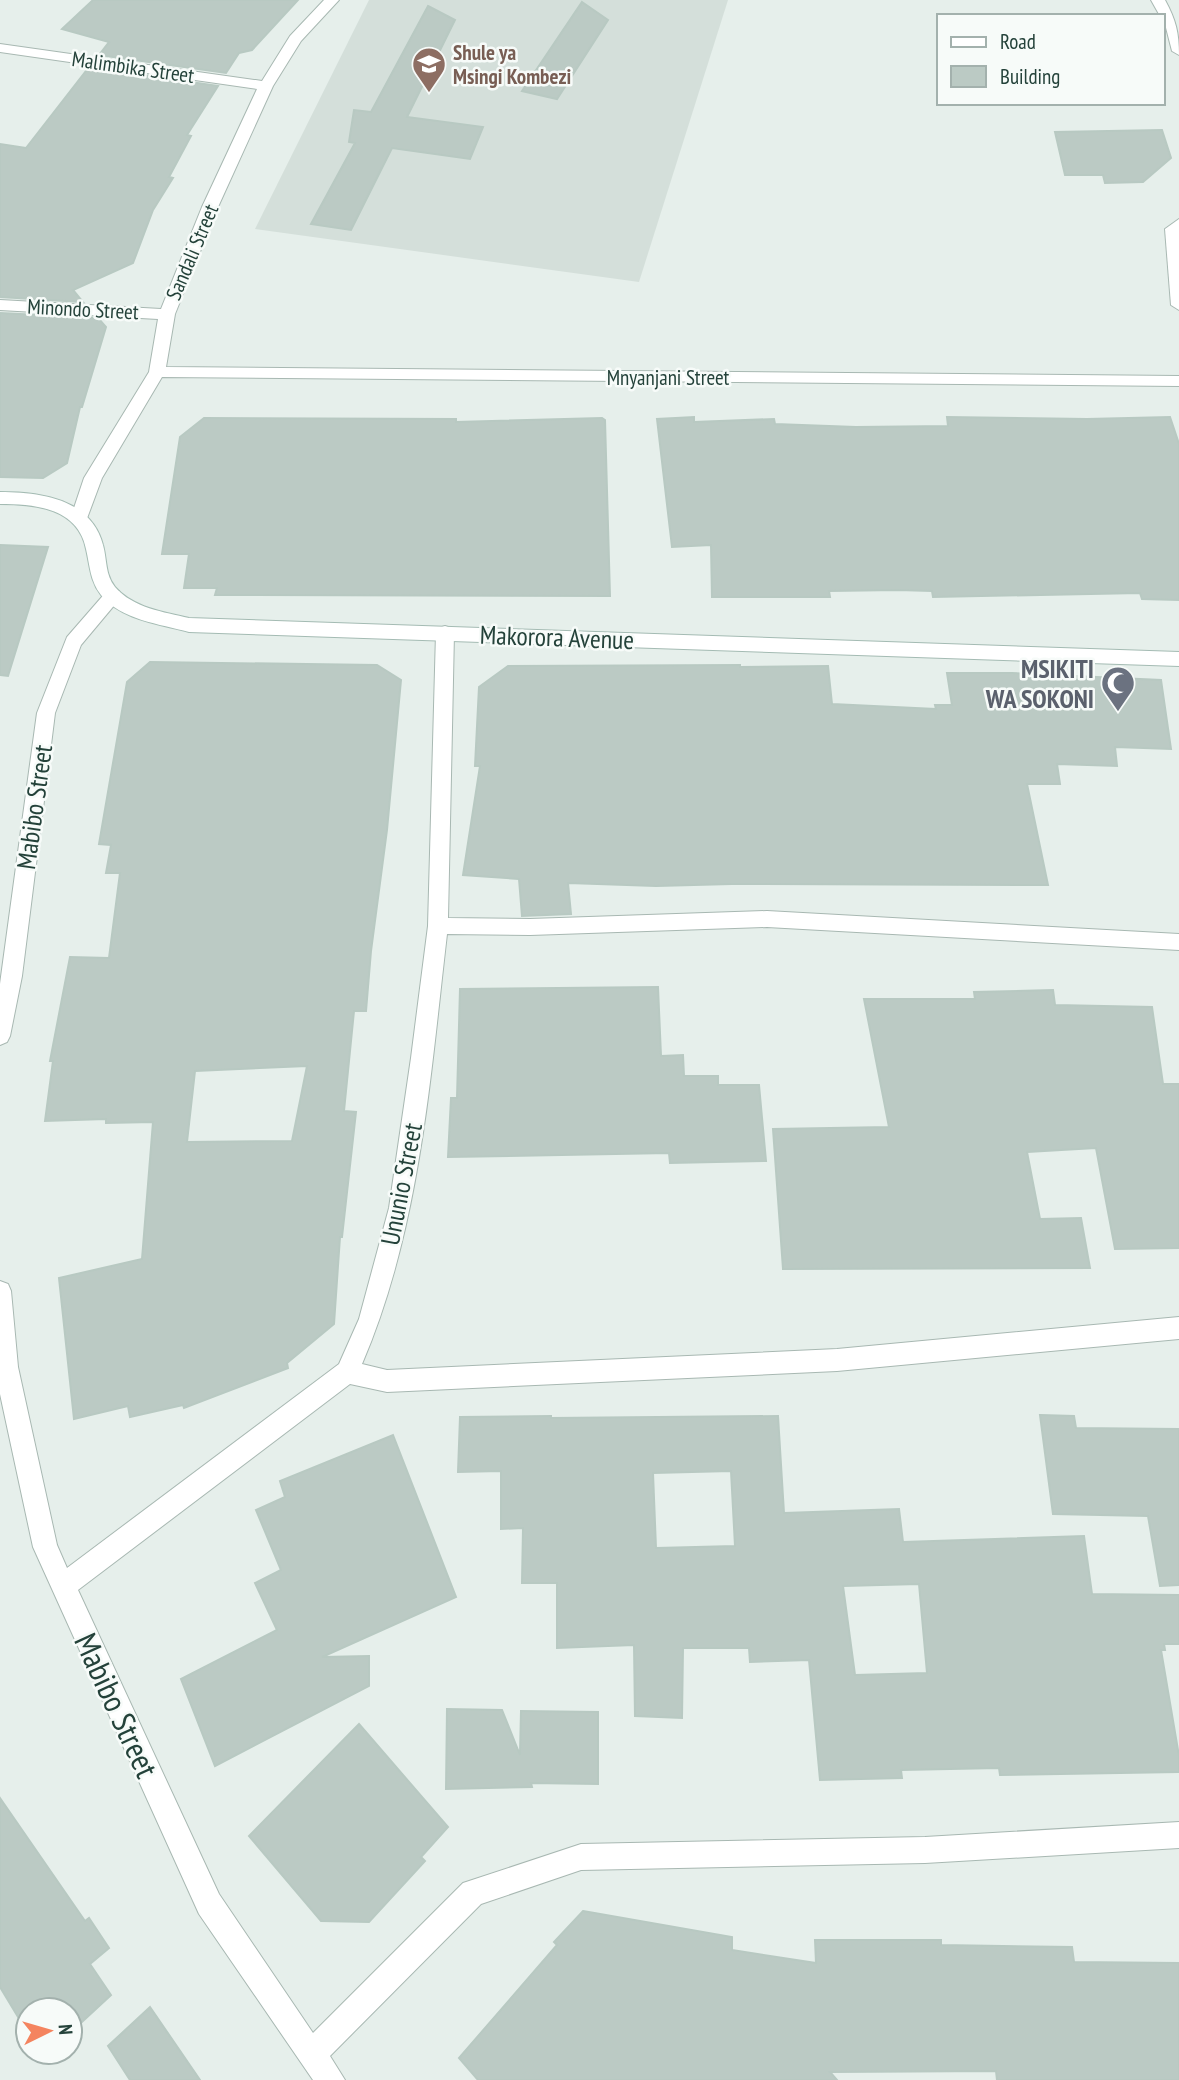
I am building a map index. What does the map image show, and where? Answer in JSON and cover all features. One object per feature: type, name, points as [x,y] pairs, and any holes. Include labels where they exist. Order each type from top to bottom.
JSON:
[{"type":"street","name":"Sandali Street","points":[[80,517],[93,478],[157,372],[167,314],[210,207],[266,86],[295,39],[332,0]]},
{"type":"street","points":[[1158,0],[1179,51]]},
{"type":"street","name":"Malimbika Street","points":[[0,48],[266,86]]},
{"type":"street","points":[[1179,224],[1173,229],[1172,248],[1179,305]]},
{"type":"street","name":"Minondo Street","points":[[0,305],[167,314]]},
{"type":"street","name":"Mnyanjani Street","points":[[157,372],[1179,381]]},
{"type":"street","points":[[0,498],[62,506],[80,517],[92,538],[96,569],[113,596]]},
{"type":"street","name":"Makorora Avenue","points":[[113,596],[142,612],[189,625],[1179,659]]},
{"type":"street","name":"Mabibo Street","points":[[0,1037],[6,978],[47,713],[72,642],[113,596]]},
{"type":"street","name":"Ununio Street","points":[[62,1587],[347,1372],[370,1319],[400,1208],[438,926],[445,633]]},
{"type":"street","points":[[438,926],[530,927],[767,919],[1179,942]]},
{"type":"street","name":"Mabibo Street","points":[[0,1291],[6,1367],[45,1547],[209,1904],[331,2080]]},
{"type":"street","points":[[347,1372],[387,1381],[837,1360],[1179,1328]]},
{"type":"street","points":[[311,2054],[473,1893],[581,1857],[925,1850],[1179,1835]]},
{"type":"shaded area","points":[[369,0],[728,0],[639,282],[255,229]]},
{"type":"building","points":[[93,0],[298,0],[252,50],[239,53],[226,73],[99,55],[109,42],[62,29]]},
{"type":"building","points":[[582,2],[608,20],[557,99],[522,91]]},
{"type":"building","points":[[428,6],[455,20],[407,117],[483,127],[470,159],[392,148],[351,230],[311,224],[355,143],[349,142],[354,110],[371,112]]},
{"type":"building","points":[[89,67],[218,86],[187,135],[191,136],[169,177],[173,178],[153,210],[133,263],[73,290],[83,302],[0,297],[0,144],[26,148]]},
{"type":"building","points":[[1162,130],[1171,158],[1143,182],[1105,183],[1103,175],[1065,175],[1055,132]]},
{"type":"building","points":[[0,313],[98,318],[106,327],[80,407],[67,463],[43,478],[0,477]]},
{"type":"building","points":[[694,417],[694,422],[774,419],[775,424],[856,427],[948,426],[947,417],[1170,417],[1179,444],[1179,600],[1142,599],[1140,593],[933,597],[932,591],[898,590],[829,591],[830,597],[712,597],[711,545],[672,547],[657,419]]},
{"type":"building","points":[[204,418],[456,419],[456,422],[602,418],[605,420],[610,596],[215,595],[217,588],[184,588],[189,554],[162,554],[180,437]]},
{"type":"building","points":[[0,545],[48,547],[8,676],[0,675]]},
{"type":"building","points":[[150,662],[377,665],[401,680],[366,1011],[354,1011],[344,1111],[356,1112],[340,1237],[334,1324],[287,1363],[288,1368],[184,1408],[183,1405],[130,1417],[128,1406],[74,1419],[59,1278],[142,1259],[153,1122],[106,1123],[106,1119],[45,1121],[53,1061],[50,1061],[70,957],[109,958],[120,873],[106,873],[111,845],[99,844],[127,682]],"holes":[[[307,1066],[292,1141],[187,1142],[195,1071]]]},
{"type":"building","points":[[508,666],[828,666],[832,704],[936,709],[935,705],[952,705],[947,673],[1012,673],[1161,680],[1171,749],[1115,747],[1117,766],[1057,764],[1060,784],[1027,784],[1048,885],[656,886],[568,883],[571,914],[522,916],[519,879],[463,875],[480,766],[475,766],[479,687]]},
{"type":"building","points":[[658,987],[661,1056],[683,1055],[684,1076],[718,1076],[718,1085],[759,1085],[766,1161],[670,1163],[669,1153],[448,1157],[451,1098],[457,1098],[460,989]]},
{"type":"building","points":[[1053,990],[1055,1005],[1152,1007],[1163,1084],[1179,1084],[1179,1248],[1115,1249],[1096,1148],[1027,1152],[1040,1219],[1081,1218],[1090,1268],[783,1269],[773,1129],[889,1127],[864,999],[975,999],[974,992]]},
{"type":"building","points":[[1040,1415],[1074,1416],[1076,1428],[1179,1429],[1179,1585],[1160,1586],[1148,1516],[1053,1514]]},
{"type":"building","points":[[778,1416],[784,1513],[899,1509],[903,1542],[1084,1536],[1092,1594],[1179,1595],[1179,1644],[1164,1644],[1165,1650],[1161,1650],[1179,1756],[1179,1772],[1000,1775],[999,1768],[901,1770],[902,1778],[820,1780],[809,1660],[750,1662],[749,1648],[683,1648],[682,1718],[635,1716],[634,1645],[557,1648],[557,1583],[522,1583],[523,1528],[501,1529],[501,1471],[458,1472],[460,1417]],"holes":[[[731,1471],[735,1546],[656,1548],[653,1473]],[[919,1584],[927,1673],[855,1675],[843,1586]]]},
{"type":"building","points":[[393,1435],[456,1597],[322,1657],[369,1656],[369,1686],[215,1766],[181,1679],[277,1630],[255,1583],[281,1570],[256,1510],[285,1497],[280,1481]]},
{"type":"building","points":[[447,1709],[502,1710],[520,1755],[521,1711],[598,1712],[598,1784],[531,1783],[532,1787],[446,1789]]},
{"type":"building","points":[[359,1724],[448,1827],[421,1857],[425,1861],[369,1922],[321,1921],[249,1836]]},
{"type":"building","points":[[0,1798],[85,1921],[89,1918],[109,1948],[90,1964],[111,1995],[84,2020],[84,1996],[14,1996],[14,2010],[0,1987]]},
{"type":"building","points":[[583,1911],[732,1937],[732,1950],[816,1963],[815,1940],[941,1940],[941,1945],[1072,1947],[1074,1962],[1179,1963],[1179,2080],[997,2080],[996,2071],[830,2072],[837,2080],[478,2080],[459,2058],[557,1945],[554,1942]]},
{"type":"building","points":[[150,2007],[200,2080],[130,2080],[108,2046]]},
{"type":"place","name":"Shule ya Msingi Kombezi","points":[[429,94]]},
{"type":"place","name":"MSIKITI WA SOKONI","points":[[1118,713]]}]
